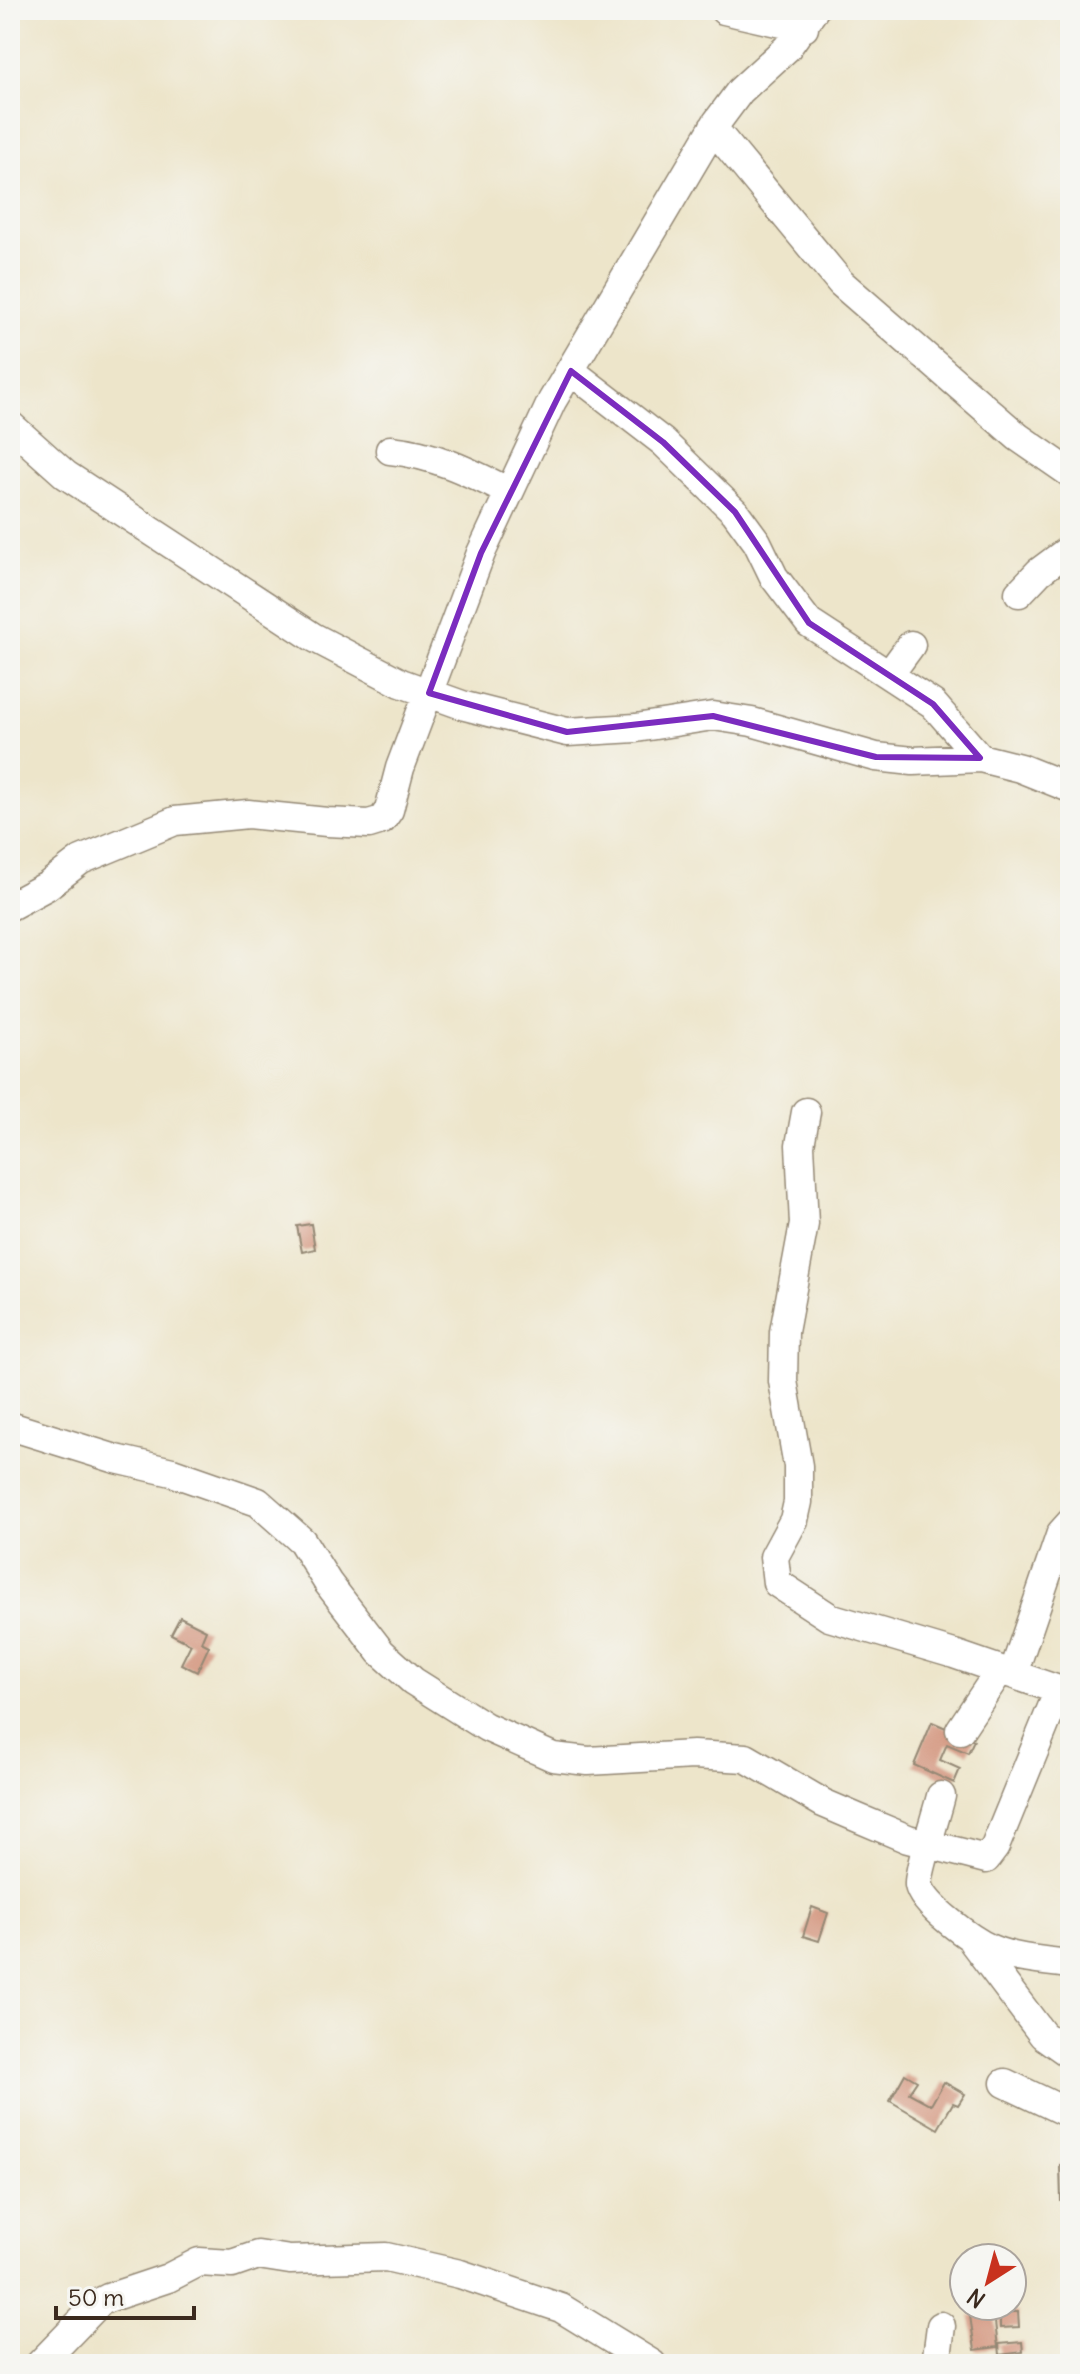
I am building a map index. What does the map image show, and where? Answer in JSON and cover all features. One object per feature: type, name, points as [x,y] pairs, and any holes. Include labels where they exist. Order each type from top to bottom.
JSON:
[{"type":"street","points":[[724,10],[809,19]]},
{"type":"street","points":[[10,906],[47,886],[81,860],[175,821],[248,814],[369,824],[382,820],[389,810],[481,553],[552,401],[713,128],[740,91],[774,62],[809,19]]},
{"type":"street","points":[[713,128],[841,283],[1018,437],[1070,473]]},
{"type":"street","points":[[571,371],[663,442],[735,512],[757,542],[774,577],[809,623],[933,704],[980,758]]},
{"type":"street","points":[[10,425],[66,475],[313,637],[349,659],[465,706],[567,732],[607,731],[713,716],[752,722],[876,757],[913,761],[980,758],[1020,768],[1070,788]]},
{"type":"street","points":[[390,450],[411,452],[458,466],[509,492]]},
{"type":"street","points":[[1019,593],[1039,572],[1070,549]]},
{"type":"street","points":[[889,675],[911,645]]},
{"type":"street","points":[[10,1426],[116,1459],[172,1472],[258,1502],[302,1541],[328,1583],[381,1652],[413,1681],[486,1727],[512,1739],[553,1757],[588,1761],[678,1756],[746,1758],[823,1803],[908,1839],[944,1845],[979,1860],[990,1855],[1064,1692],[829,1617],[777,1583],[774,1557],[794,1520],[798,1502],[798,1466],[783,1368],[784,1332],[804,1224],[800,1145],[806,1112]]},
{"type":"street","points":[[960,1730],[1006,1672],[1061,1533],[1070,1523]]},
{"type":"street","points":[[941,1796],[930,1844],[919,1869],[919,1887],[940,1914],[994,1950],[1070,1964]]},
{"type":"street","points":[[965,1932],[1043,2035],[1070,2054]]},
{"type":"street","points":[[1005,2083],[1070,2114]]},
{"type":"street","points":[[40,2364],[100,2302],[108,2298],[168,2278],[189,2265],[232,2264],[258,2255],[290,2260],[386,2257],[460,2274],[572,2313],[616,2345],[652,2364]]},
{"type":"street","points":[[936,2364],[941,2326]]},
{"type":"highlighted area","points":[[571,371],[663,442],[735,512],[809,623],[933,704],[980,758],[876,757],[713,716],[567,732],[429,693],[481,553]]},
{"type":"building","points":[[311,1224],[315,1249],[302,1252],[297,1226]]},
{"type":"building","points":[[180,1617],[206,1630],[201,1642],[209,1646],[197,1672],[181,1664],[191,1644],[171,1634]]},
{"type":"building","points":[[932,1722],[974,1740],[968,1753],[947,1744],[940,1760],[960,1769],[954,1783],[914,1765]]},
{"type":"building","points":[[812,1907],[828,1913],[819,1941],[803,1936]]},
{"type":"building","points":[[905,2074],[917,2081],[909,2093],[931,2105],[944,2082],[965,2094],[958,2105],[953,2103],[938,2129],[890,2101]]},
{"type":"building","points":[[1070,2164],[1070,2201],[1061,2201],[1060,2165]]},
{"type":"building","points":[[971,2322],[995,2322],[998,2347],[975,2350]]},
{"type":"building","points":[[1000,2322],[1019,2322],[1019,2327],[1000,2328]]},
{"type":"building","points":[[1022,2342],[1023,2352],[1000,2355],[999,2344]]}]
